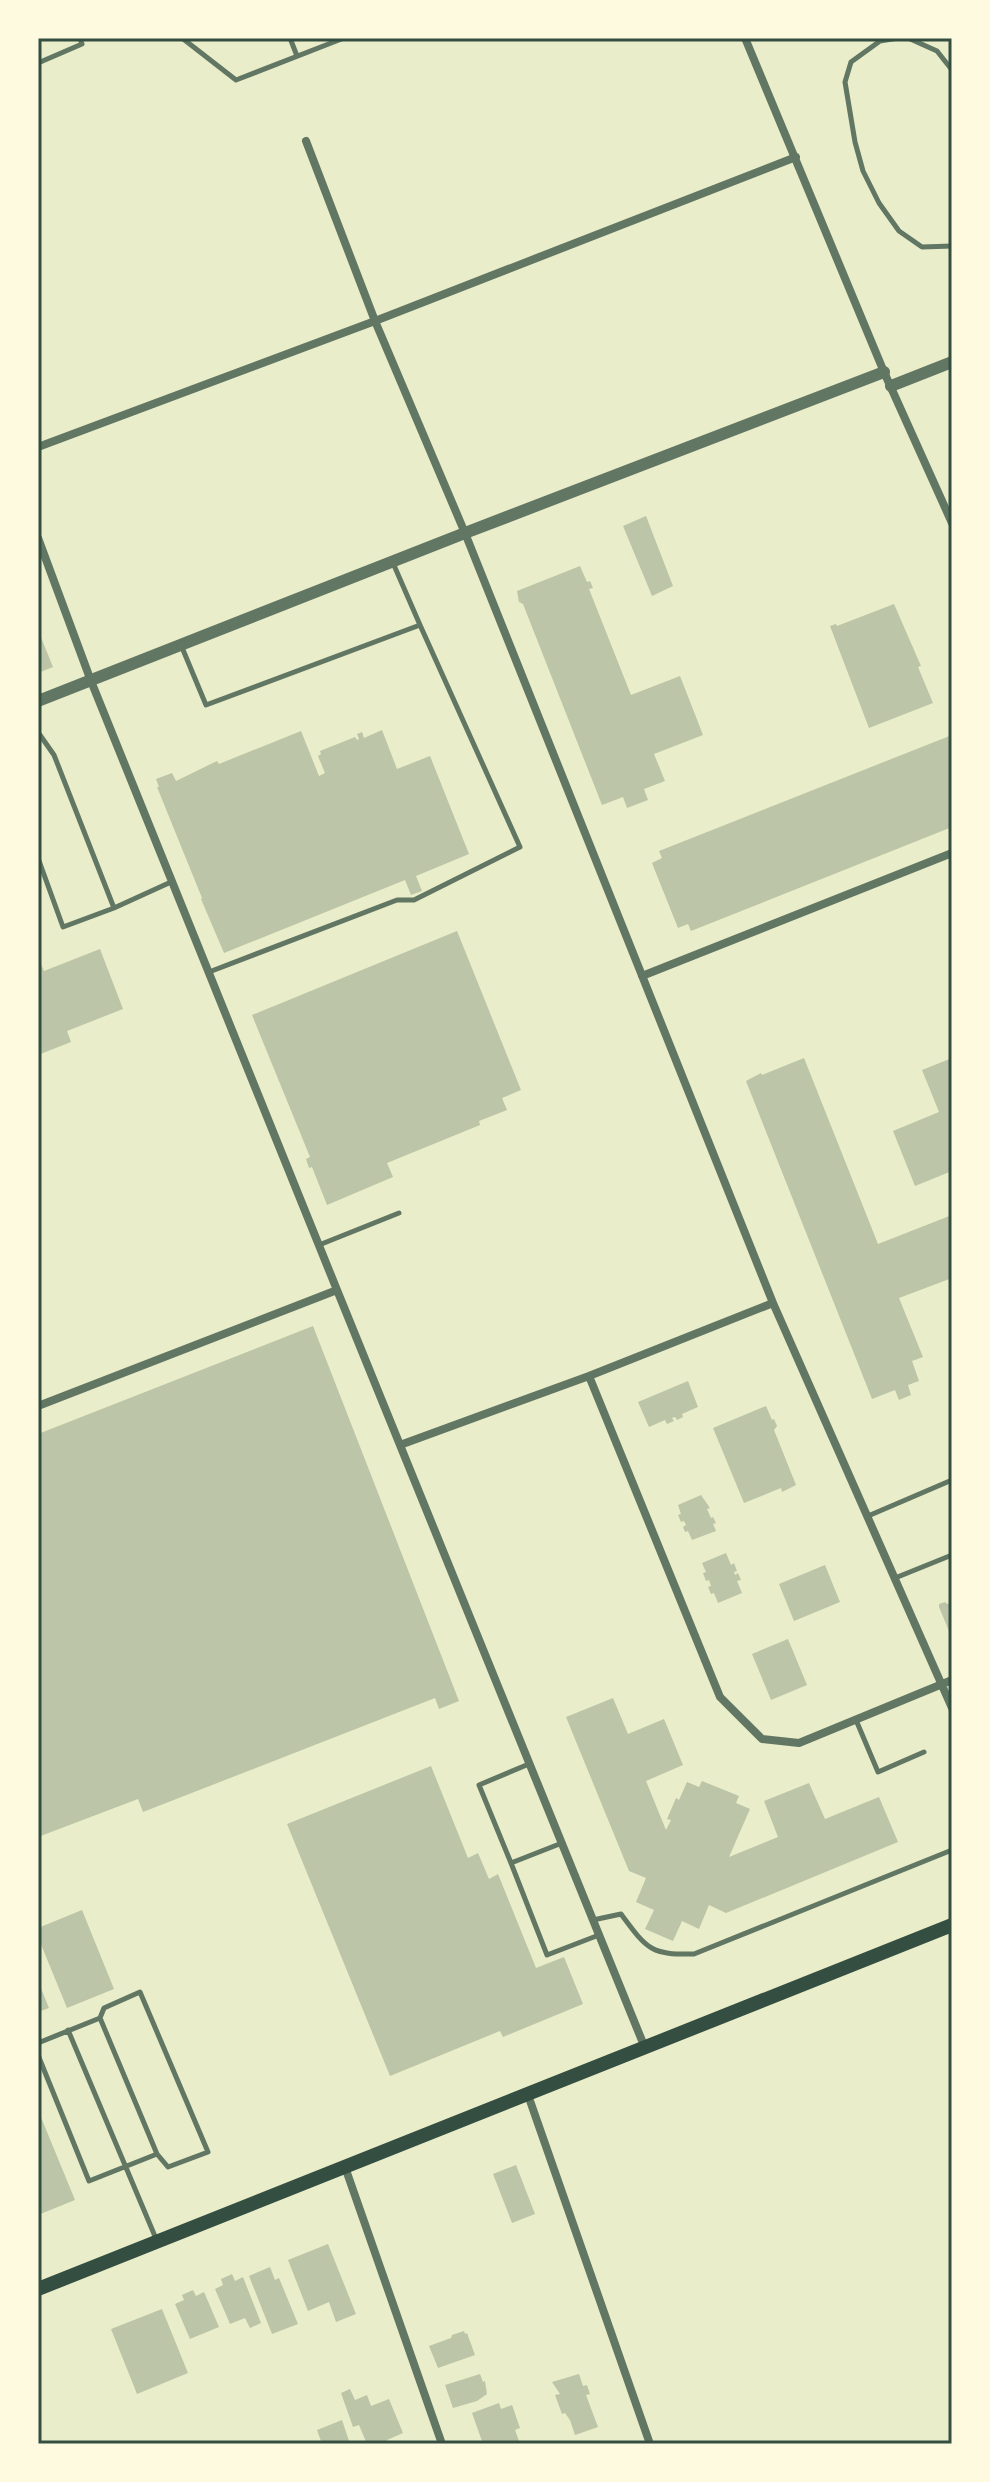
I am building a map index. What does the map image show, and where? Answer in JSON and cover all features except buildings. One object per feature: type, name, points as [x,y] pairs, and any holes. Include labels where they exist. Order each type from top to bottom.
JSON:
[{"type":"main road","points":[[38,2289],[952,1925]]},
{"type":"street","points":[[745,38],[884,372],[952,523]]},
{"type":"street","points":[[306,141],[375,321],[465,533],[773,1303],[952,1708]]},
{"type":"street","points":[[38,447],[375,321],[796,157]]},
{"type":"street","points":[[891,386],[952,362]]},
{"type":"street","points":[[38,701],[884,372]]},
{"type":"street","points":[[38,538],[91,681],[645,2049]]},
{"type":"street","points":[[642,976],[952,853]]},
{"type":"street","points":[[38,1406],[337,1290]]},
{"type":"street","points":[[400,1445],[589,1376],[773,1303]]},
{"type":"street","points":[[589,1376],[720,1697],[762,1739],[799,1743],[952,1680]]},
{"type":"street","points":[[528,2095],[650,2444]]},
{"type":"street","points":[[345,2167],[442,2444]]},
{"type":"lane","points":[[38,63],[82,44],[80,38]]},
{"type":"lane","points":[[182,38],[236,80],[344,38]]},
{"type":"lane","points":[[290,38],[297,56]]},
{"type":"lane","points":[[898,38],[880,41],[851,62],[845,82],[855,142],[863,171],[879,203],[899,231],[922,247],[952,246]]},
{"type":"lane","points":[[908,38],[937,51],[952,70]]},
{"type":"lane","points":[[209,972],[397,900],[414,900],[520,847],[393,562]]},
{"type":"lane","points":[[181,645],[206,705],[420,625]]},
{"type":"lane","points":[[38,736],[54,755],[114,908]]},
{"type":"lane","points":[[38,858],[63,927],[172,881]]},
{"type":"lane","points":[[318,1245],[399,1213]]},
{"type":"lane","points":[[867,1516],[952,1480]]},
{"type":"lane","points":[[894,1578],[952,1555]]},
{"type":"lane","points":[[856,1719],[878,1772],[924,1752]]},
{"type":"lane","points":[[530,1764],[479,1785],[547,1955],[599,1935]]},
{"type":"lane","points":[[511,1863],[562,1843]]},
{"type":"lane","points":[[593,1920],[621,1914],[642,1942],[664,1955],[694,1954],[952,1850]]},
{"type":"lane","points":[[140,1992],[208,2152],[168,2167],[157,2154],[100,2018],[104,2008],[140,1992]]},
{"type":"lane","points":[[38,2043],[100,2018]]},
{"type":"lane","points":[[68,2030],[157,2242]]},
{"type":"lane","points":[[38,2055],[89,2181],[157,2154]]}]
